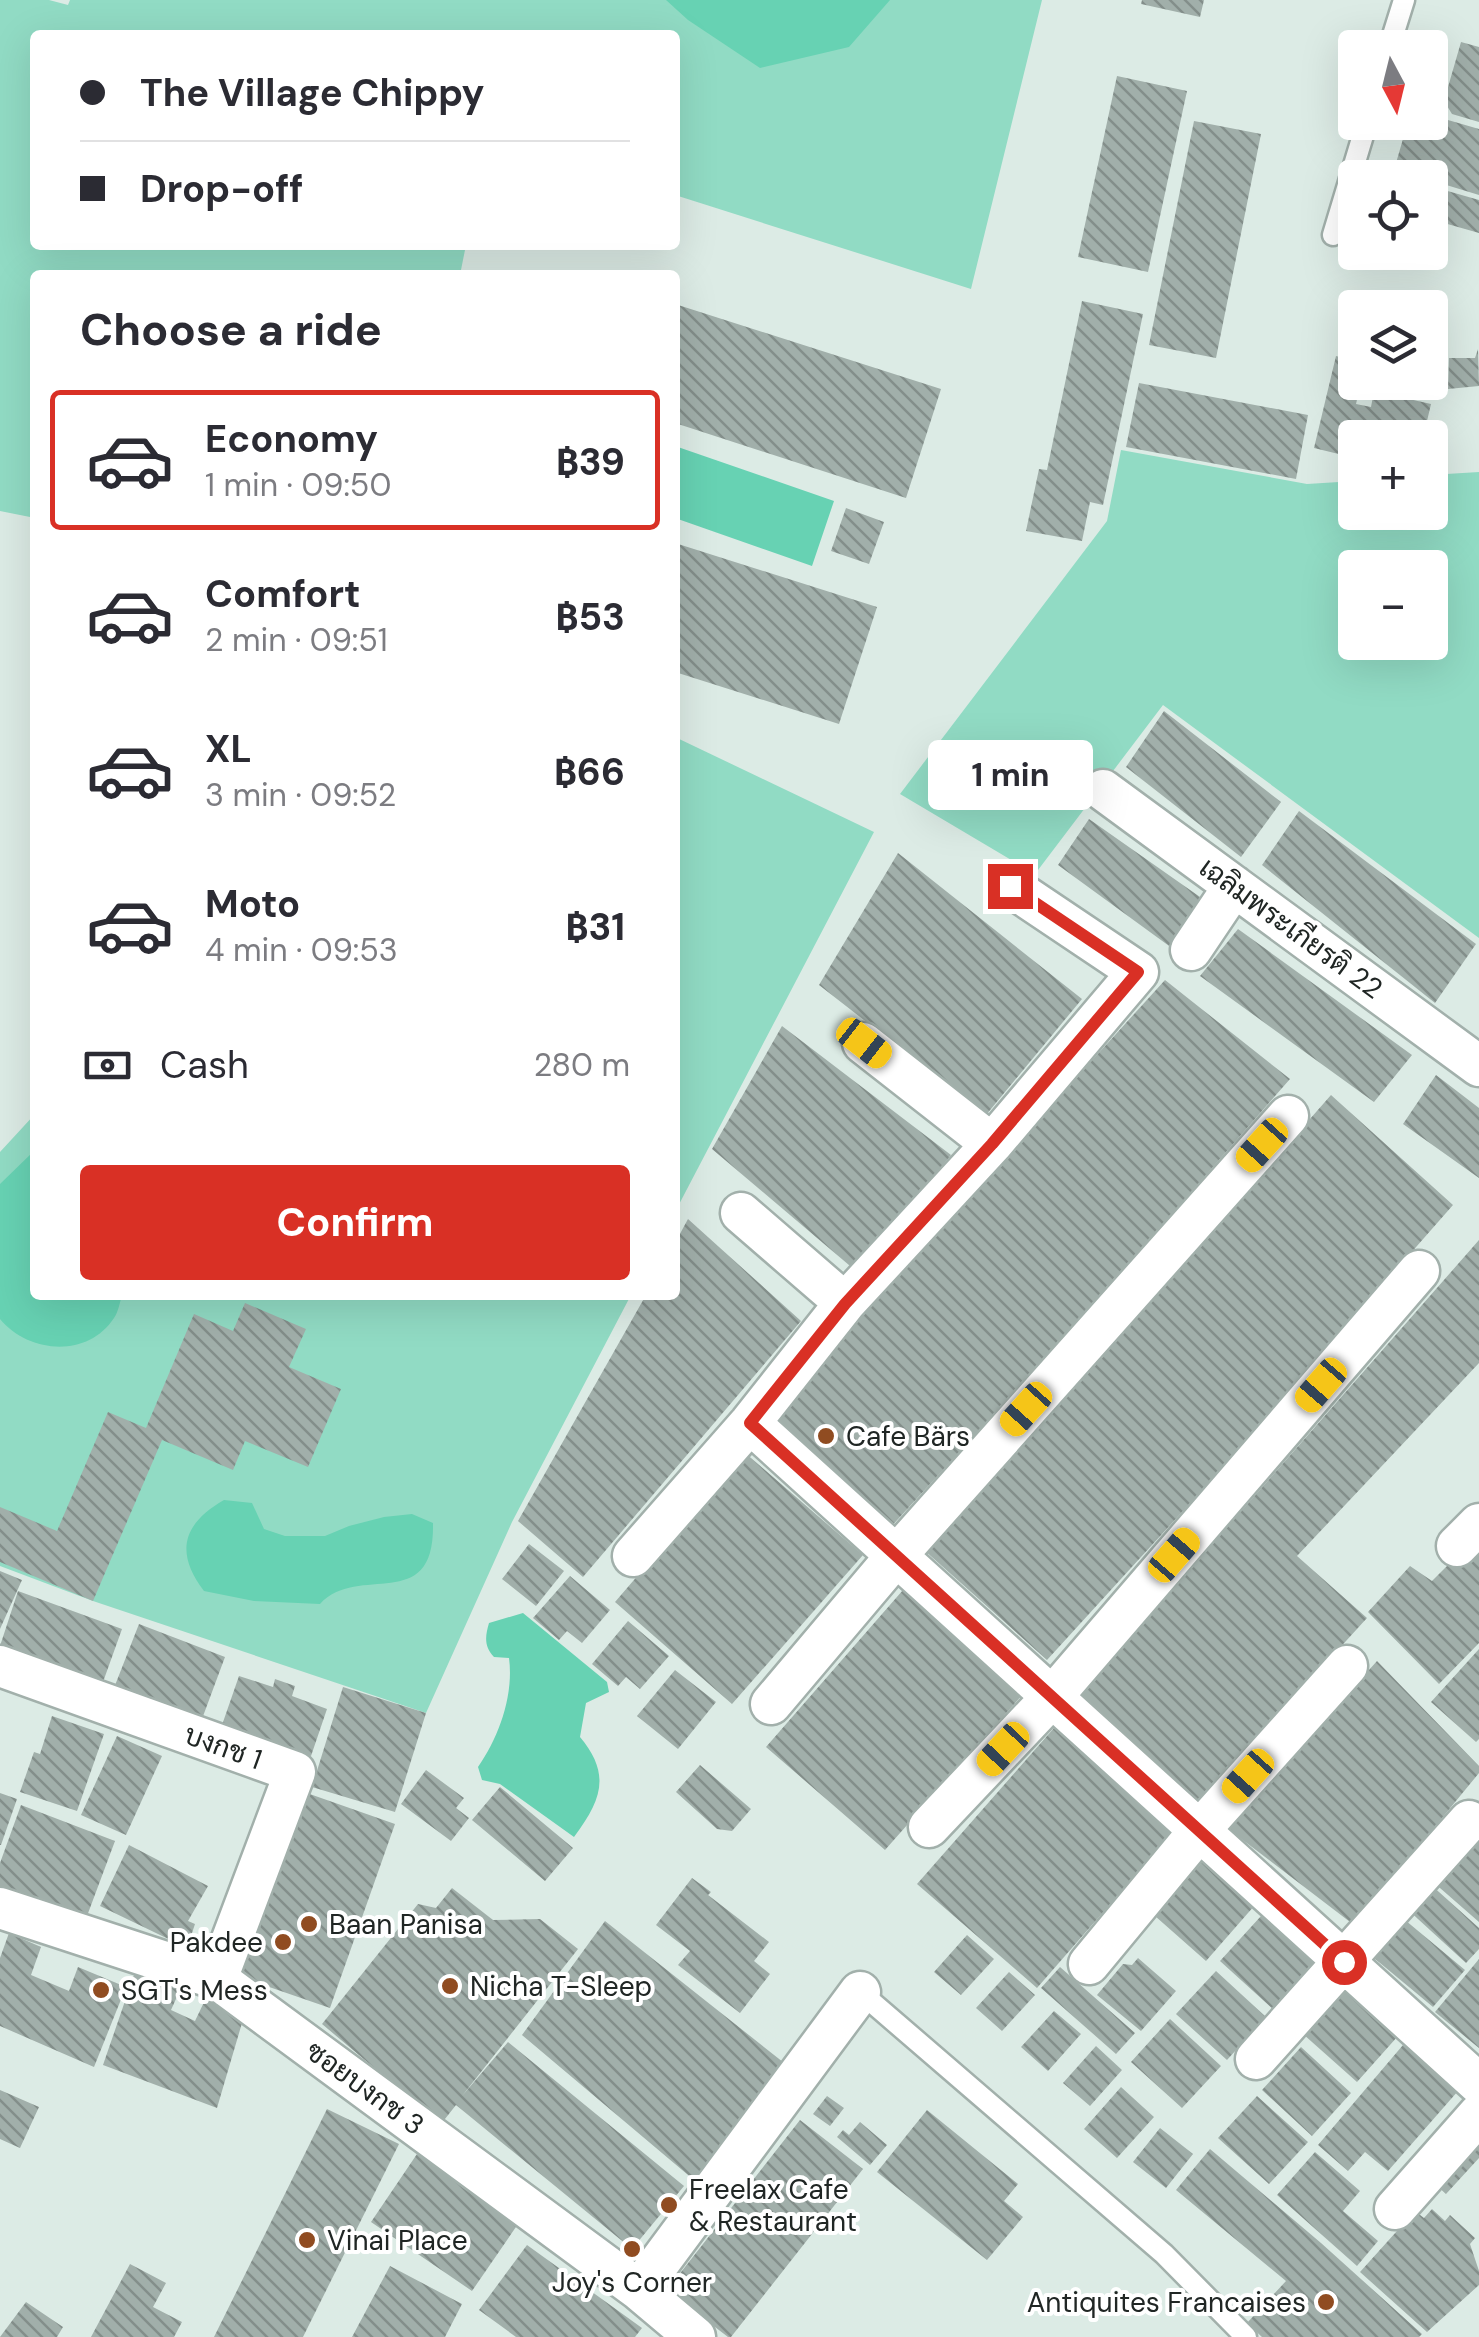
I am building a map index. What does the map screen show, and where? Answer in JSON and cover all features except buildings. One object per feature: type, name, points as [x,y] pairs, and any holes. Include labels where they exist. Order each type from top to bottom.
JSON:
[{"type":"street","name":"เฉลิมพระเกียรติ 22","points":[[1103,790],[1479,1066]]},
{"type":"street","points":[[632,1556],[750,1423],[845,1304],[992,1144],[1138,972],[1010,886]]},
{"type":"street","points":[[1191,950],[1234,886]]},
{"type":"street","points":[[864,1043],[992,1144]]},
{"type":"street","points":[[770,1704],[896,1556],[1288,1116]]},
{"type":"street","points":[[741,1213],[845,1304]]},
{"type":"street","points":[[929,1826],[1052,1697],[1419,1271]]},
{"type":"street","points":[[750,1423],[1479,2084]]},
{"type":"street","name":"บงกช 1","points":[[0,1666],[295,1772],[217,1979]]},
{"type":"street","points":[[1089,1964],[1199,1830],[1346,1666]]},
{"type":"street","points":[[1256,2059],[1469,1821]]},
{"type":"street","name":"ซอยบงกช 3","points":[[0,1908],[217,1979],[639,2290],[695,2337]]},
{"type":"street","points":[[639,2290],[860,1992]]},
{"type":"street","points":[[1395,2209],[1479,2114]]},
{"type":"lane","points":[[1395,30],[1404,0]]},
{"type":"lane","points":[[1333,235],[1362,140]]},
{"type":"lane","points":[[860,1992],[1164,2254],[1246,2337]]},
{"type":"shaded area","points":[[0,0],[49,0],[68,5],[70,0],[1042,0],[971,289],[680,197],[680,30],[30,30],[30,250],[465,250],[461,270],[30,270],[30,517],[0,511]]},
{"type":"shaded area","points":[[666,0],[890,0],[849,47],[760,68],[688,20]]},
{"type":"shaded area","points":[[680,448],[834,501],[812,566],[680,520]]},
{"type":"shaded area","points":[[1121,450],[1307,484],[1338,482],[1338,530],[1448,530],[1448,474],[1479,472],[1479,938],[1163,705],[1035,874],[900,794],[1107,521]]},
{"type":"shaded area","points":[[680,739],[874,832],[680,1202]]},
{"type":"shaded area","points":[[30,1119],[30,1300],[628,1300],[512,1522],[426,1713],[0,1566],[0,1152]]},
{"type":"shaded area","points":[[30,1155],[30,1300],[120,1300],[115,1316],[89,1340],[57,1347],[41,1344],[26,1339],[0,1319],[0,1184]]},
{"type":"shaded area","points":[[224,1500],[252,1503],[264,1529],[285,1536],[325,1536],[384,1517],[412,1514],[433,1523],[430,1551],[422,1569],[408,1578],[336,1592],[320,1604],[254,1601],[204,1591],[189,1564],[187,1540],[199,1519]]},
{"type":"shaded area","points":[[523,1613],[607,1682],[609,1692],[586,1703],[580,1737],[596,1763],[599,1787],[591,1811],[574,1837],[500,1784],[482,1780],[478,1767],[498,1729],[509,1686],[509,1658],[494,1657],[487,1645],[489,1623]]},
{"type":"place","name":"Cafe Bärs","points":[[826,1436]]},
{"type":"place","name":"Baan Panisa","points":[[309,1924]]},
{"type":"place","name":"Pakdee","points":[[283,1942]]},
{"type":"place","name":"Nicha T-Sleep","points":[[450,1986]]},
{"type":"place","name":"SGT's Mess","points":[[101,1990]]},
{"type":"place","name":"Freelax Cafe & Restaurant","points":[[669,2205]]},
{"type":"place","name":"Vinai Place","points":[[307,2240]]},
{"type":"place","name":"Joy's Corner","points":[[632,2249]]},
{"type":"place","name":"Antiquites Francaises","points":[[1326,2302]]},
{"type":"route","points":[[1010,886],[1138,972],[992,1144],[845,1304],[750,1423],[1344,1962]]}]
